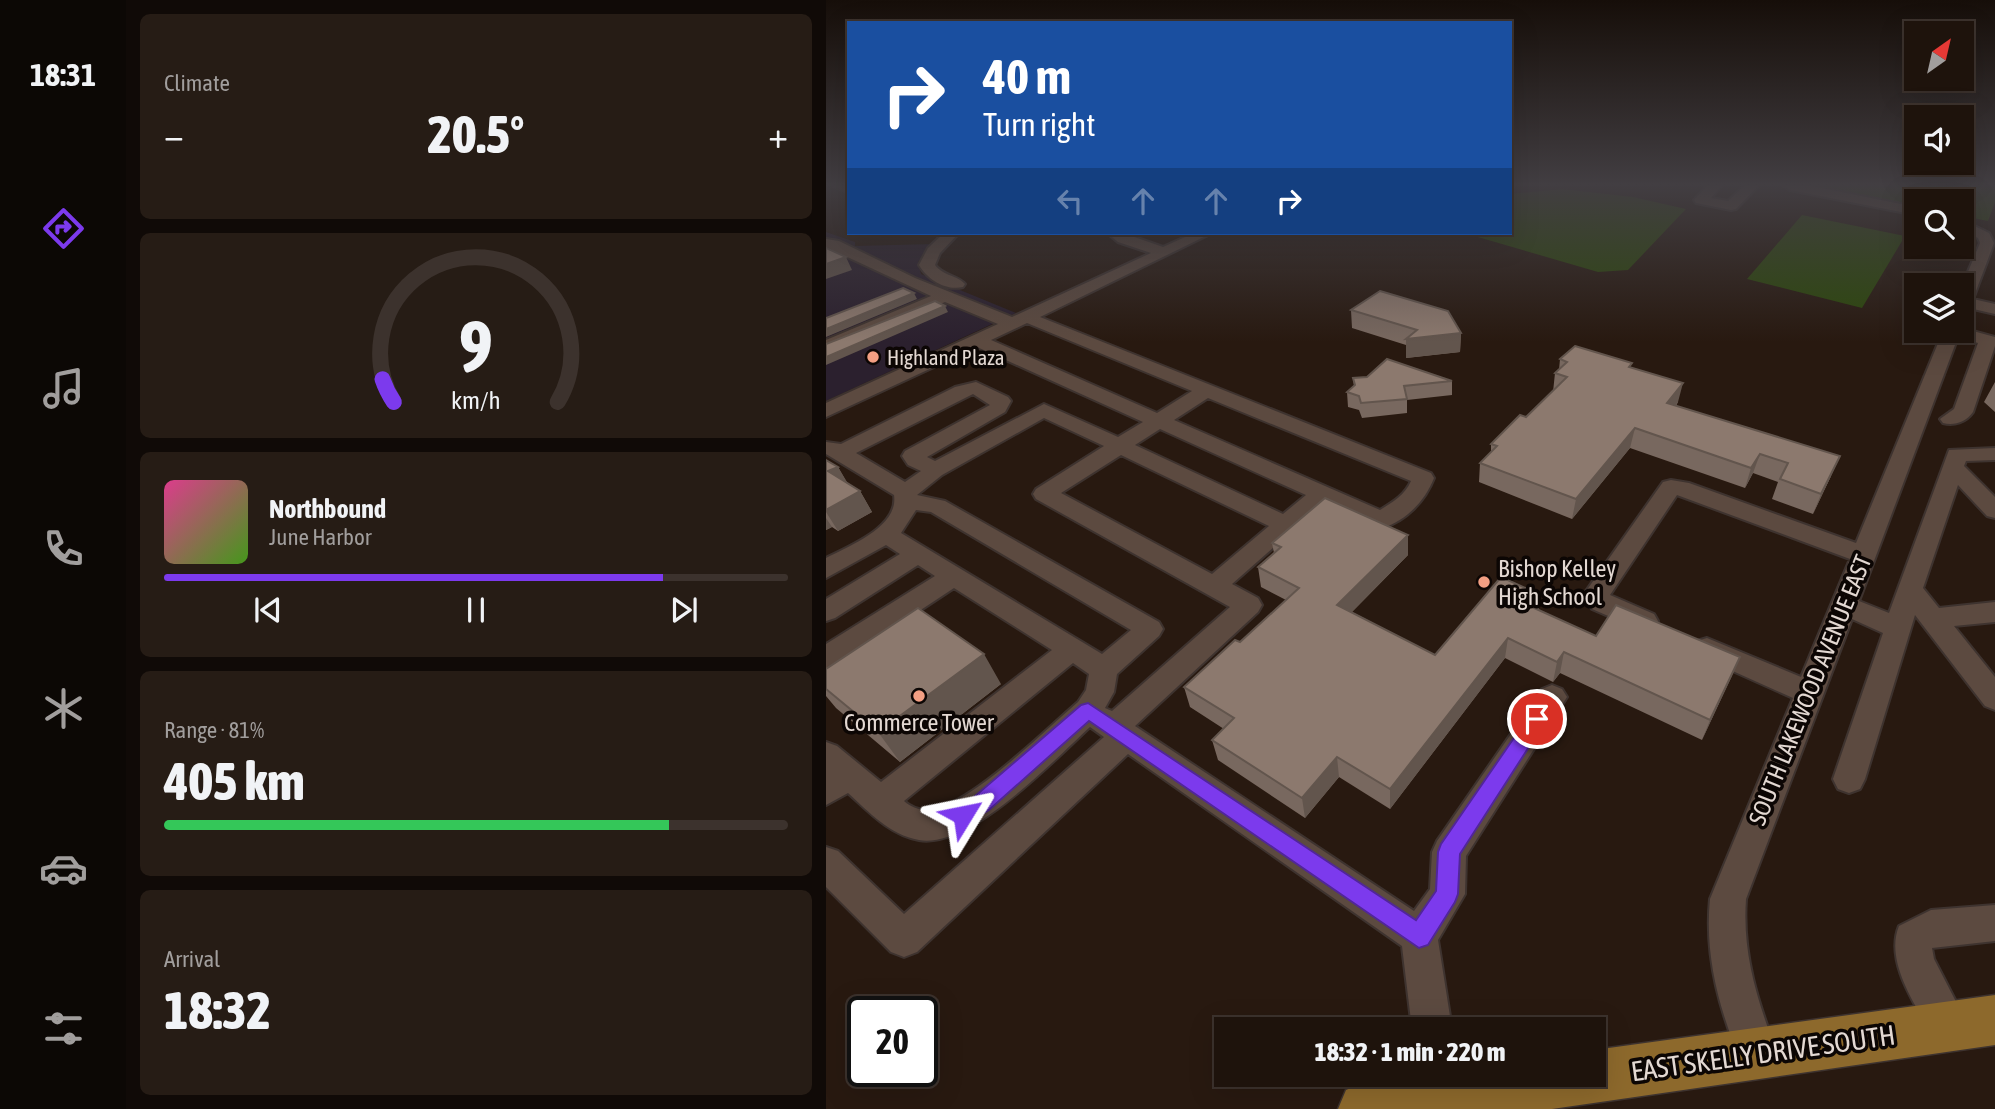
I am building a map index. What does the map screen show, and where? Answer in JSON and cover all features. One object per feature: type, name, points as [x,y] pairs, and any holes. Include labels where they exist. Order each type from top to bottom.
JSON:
[{"type":"main road","name":"EAST SKELLY DRIVE SOUTH","points":[[1606,1070],[1758,1055],[1972,1023]]},
{"type":"main road","name":"EAST SKELLY DRIVE SOUTH","points":[[1365,1109],[1437,1087]]},
{"type":"street","points":[[947,238],[928,258],[929,271],[1023,318],[1423,478],[1419,491],[1411,500],[1382,520],[976,340]]},
{"type":"street","points":[[1121,238],[1164,252]]},
{"type":"street","points":[[826,411],[1195,238]]},
{"type":"street","points":[[1974,276],[1987,243],[1985,238]]},
{"type":"street","points":[[826,243],[843,248],[944,296],[1023,318]]},
{"type":"street","points":[[826,254],[843,248]]},
{"type":"street","points":[[826,346],[944,296]]},
{"type":"street","points":[[1974,306],[1995,309]]},
{"type":"street","points":[[1950,419],[1963,412],[1992,337],[1974,334]]},
{"type":"street","name":"SOUTH LAKEWOOD AVENUE EAST","points":[[1758,1055],[1735,993],[1724,926],[1728,899],[1948,343]]},
{"type":"street","points":[[833,449],[962,391],[976,388],[1001,401],[998,408],[913,456],[932,468],[931,472]]},
{"type":"street","points":[[826,863],[904,939],[1109,725],[1249,605],[1044,494],[1207,390]]},
{"type":"street","points":[[1849,779],[1910,589],[1955,461],[1955,430],[1950,419],[1922,407]]},
{"type":"street","points":[[826,569],[886,534],[907,511],[907,496],[931,472],[1044,410],[1286,525]]},
{"type":"street","points":[[833,449],[907,496],[937,506],[1150,629],[1104,669],[1100,692],[1109,725],[1419,936]]},
{"type":"street","points":[[1955,461],[1995,454]]},
{"type":"street","points":[[1955,461],[1995,511]]},
{"type":"street","points":[[1809,692],[1601,602],[1597,594],[1671,487],[1681,488],[1864,555]]},
{"type":"street","points":[[1214,586],[1322,493]]},
{"type":"street","points":[[886,534],[1104,669]]},
{"type":"street","points":[[826,611],[918,554]]},
{"type":"street","points":[[826,659],[953,576]]},
{"type":"street","points":[[1910,589],[1995,698]]},
{"type":"street","points":[[1844,604],[1898,628]]},
{"type":"street","points":[[1932,618],[1995,612]]},
{"type":"street","points":[[881,801],[1072,649]]},
{"type":"street","points":[[1430,1017],[1419,936],[1447,894],[1449,852],[1552,697]]},
{"type":"street","points":[[834,773],[881,801],[900,818],[919,825],[941,824],[963,815],[1109,725]]},
{"type":"street","points":[[1972,1023],[1916,964],[1912,939],[1931,928],[1995,923]]},
{"type":"shaded area","name":"Highland Plaza","points":[[826,238],[843,238],[855,242],[855,246],[933,244],[918,262],[921,274],[1016,313],[826,401]]},
{"type":"green space","points":[[1480,238],[1659,238],[1628,270],[1598,272]]},
{"type":"green space","points":[[1782,238],[1904,238],[1862,308],[1747,279]]},
{"type":"building","points":[[826,248],[846,257],[826,264]]},
{"type":"building","points":[[903,288],[914,293],[826,329],[826,318]]},
{"type":"building","points":[[1380,291],[1448,311],[1461,333],[1406,339],[1417,330],[1351,310]]},
{"type":"building","points":[[935,301],[945,306],[826,357],[826,344]]},
{"type":"building","points":[[1575,346],[1632,363],[1629,367],[1683,383],[1667,403],[1840,456],[1821,494],[1780,479],[1788,463],[1760,454],[1751,468],[1635,428],[1576,499],[1480,463],[1497,446],[1491,444],[1520,415],[1526,417],[1567,377],[1555,373],[1567,362],[1560,359]]},
{"type":"building","points":[[1387,359],[1452,381],[1404,386],[1407,399],[1361,403],[1359,396],[1347,392],[1355,385],[1353,378],[1367,377]]},
{"type":"building","points":[[826,460],[838,467],[828,471],[860,491],[826,510]]},
{"type":"building","points":[[1325,498],[1408,535],[1337,605],[1435,655],[1501,577],[1541,595],[1532,607],[1596,636],[1616,605],[1740,657],[1710,720],[1564,652],[1557,662],[1508,638],[1390,789],[1337,757],[1302,798],[1212,740],[1234,718],[1184,687],[1235,640],[1240,642],[1299,588],[1258,567],[1281,547],[1272,543]]},
{"type":"building","points":[[918,608],[984,654],[878,732],[826,689],[826,669]]},
{"type":"place","name":"Highland Plaza","points":[[873,357]]},
{"type":"place","name":"Bishop Kelley High School","points":[[1484,582]]},
{"type":"place","name":"Commerce Tower","points":[[919,696]]},
{"type":"route","points":[[963,815],[982,803],[1088,711],[1419,936],[1447,894],[1449,852],[1537,719]]}]
